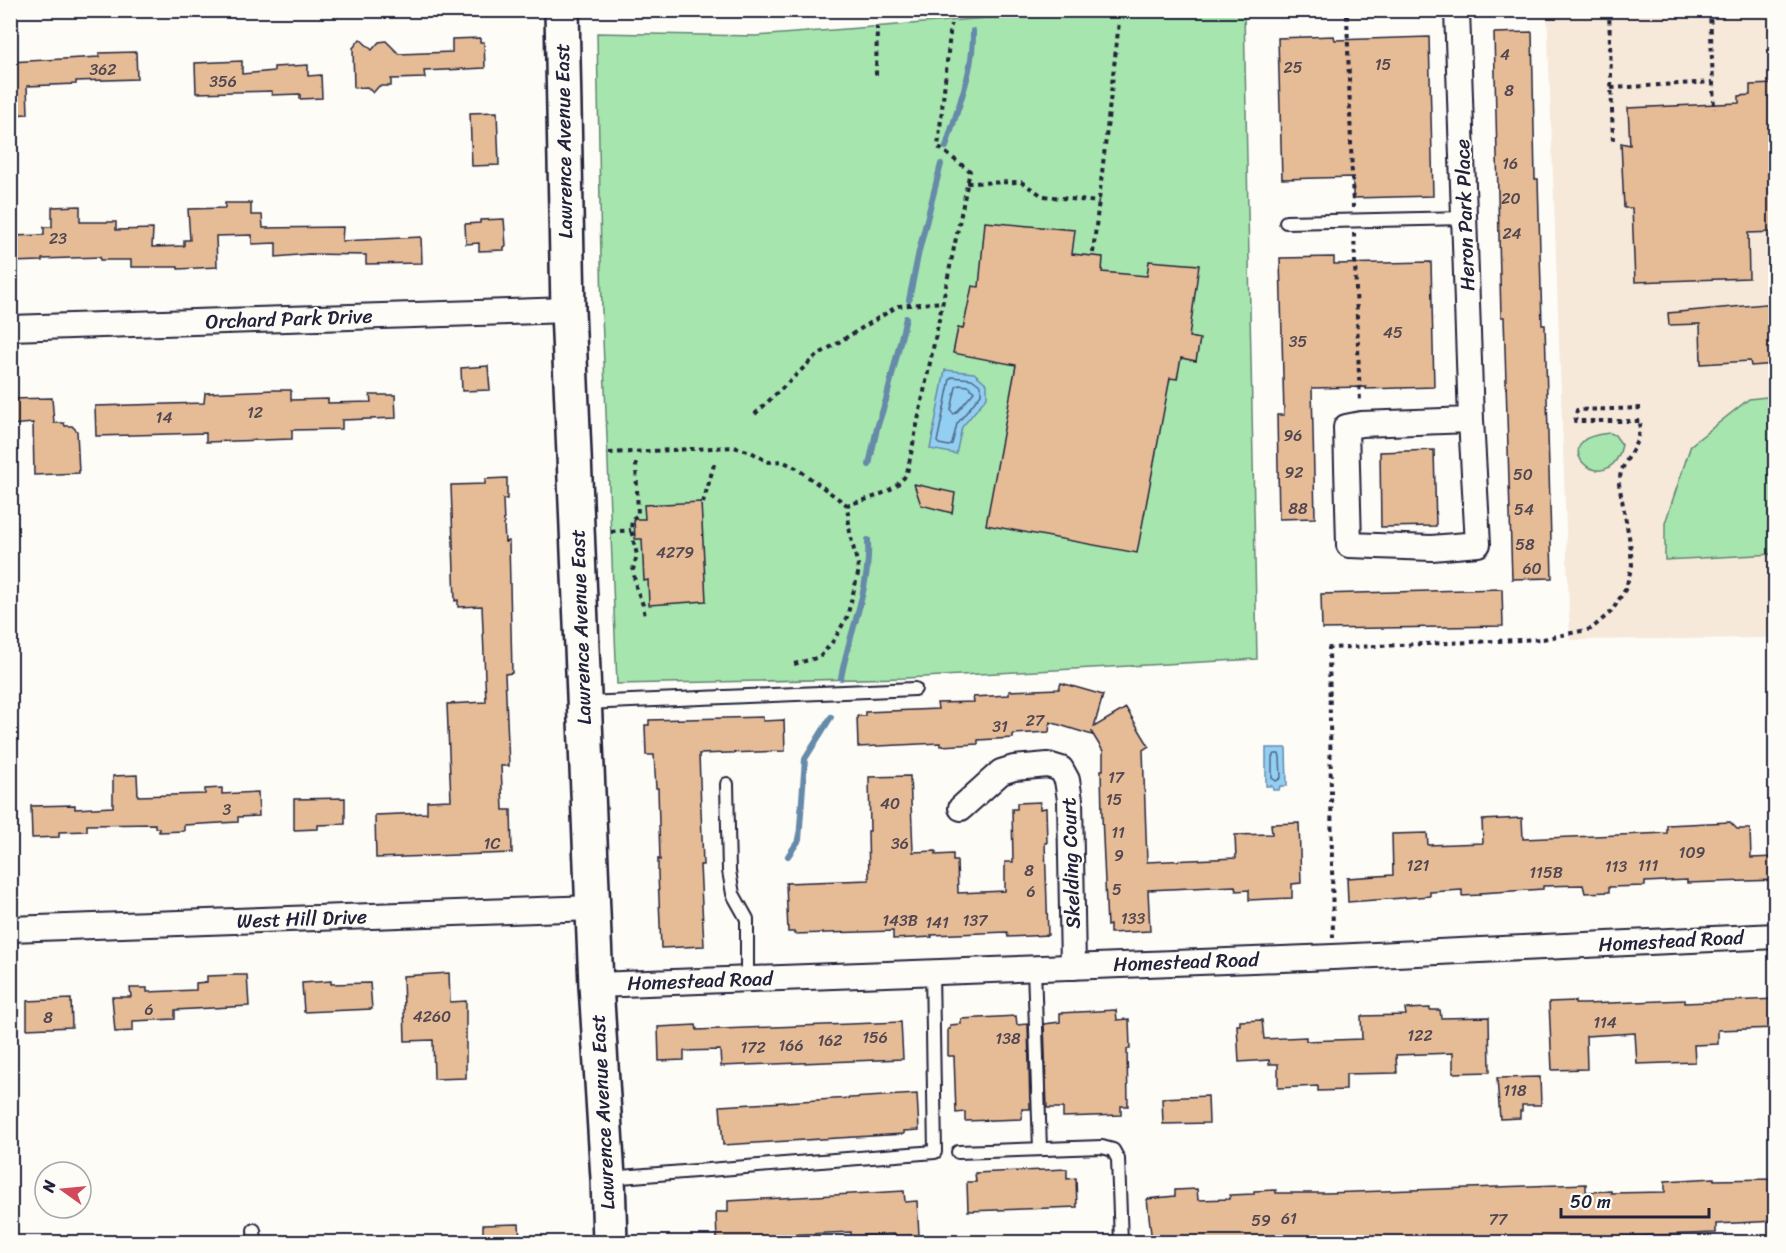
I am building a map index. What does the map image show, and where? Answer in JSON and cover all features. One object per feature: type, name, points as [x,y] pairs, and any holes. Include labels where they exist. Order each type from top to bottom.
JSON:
[{"type":"main road","name":"Lawrence Avenue East","points":[[562,10],[568,310],[596,986],[610,1242]]},
{"type":"street","name":"Heron Park Place","points":[[1457,10],[1471,420],[1478,544],[1431,548],[1349,545],[1346,427],[1361,424],[1471,420]]},
{"type":"street","name":"Orchard Park Drive","points":[[10,328],[568,310]]},
{"type":"street","name":"Skelding Court","points":[[961,808],[1001,772],[1014,768],[1048,765],[1061,769],[1067,780],[1070,800],[1074,966]]},
{"type":"street","name":"West Hill Drive","points":[[10,929],[594,908]]},
{"type":"street","name":"Homestead Road","points":[[596,986],[1333,957],[1776,936]]},
{"type":"lane","points":[[1286,222],[1465,218]]},
{"type":"lane","points":[[584,703],[915,689]]},
{"type":"lane","points":[[727,784],[729,871],[733,894],[747,919],[747,979]]},
{"type":"lane","points":[[1034,967],[1040,1149]]},
{"type":"lane","points":[[608,1178],[935,1152],[932,971]]},
{"type":"lane","points":[[958,1152],[1101,1147],[1113,1150],[1118,1159],[1121,1242]]},
{"type":"path","points":[[1609,10],[1613,143]]},
{"type":"path","points":[[1710,10],[1714,110]]},
{"type":"path","points":[[1093,253],[1119,22]]},
{"type":"path","points":[[847,505],[874,497],[902,481],[907,473],[970,171],[938,147],[951,24]]},
{"type":"path","points":[[876,75],[877,27]]},
{"type":"path","points":[[1611,88],[1713,82]]},
{"type":"path","points":[[967,183],[1021,182],[1043,196],[1099,202]]},
{"type":"path","points":[[755,414],[816,356],[898,306],[943,302]]},
{"type":"path","points":[[1333,957],[1329,648],[1544,639],[1592,629],[1612,611],[1626,588],[1632,565],[1619,484],[1621,471],[1637,441],[1641,421],[1575,421],[1577,410],[1644,408]]},
{"type":"path","points":[[609,453],[734,447],[751,452],[768,462],[783,461],[847,505]]},
{"type":"path","points":[[703,503],[715,461]]},
{"type":"path","points":[[636,463],[638,515],[632,519],[631,531],[637,555],[633,570],[645,617]]},
{"type":"path","points":[[794,664],[820,657],[834,640],[847,616],[859,570],[849,534],[847,505]]},
{"type":"path","points":[[611,532],[631,531]]},
{"type":"shaded area","points":[[1547,11],[1775,11],[1775,638],[1570,640]]},
{"type":"green space","points":[[1244,11],[1257,659],[905,678],[617,684],[602,314],[597,33],[756,36],[987,18]]},
{"type":"green space","points":[[1775,396],[1775,554],[1665,560],[1665,523],[1691,445],[1749,399]]},
{"type":"green space","points":[[1610,433],[1615,435],[1622,445],[1617,459],[1609,467],[1600,470],[1591,469],[1579,457],[1579,449],[1583,441],[1592,436]]},
{"type":"water","points":[[945,370],[974,373],[987,384],[987,397],[962,427],[956,454],[930,449]]},
{"type":"water","points":[[1266,748],[1286,748],[1287,786],[1280,786],[1279,790],[1266,786]]},
{"type":"building","points":[[1532,32],[1535,179],[1538,179],[1542,325],[1545,325],[1552,578],[1512,579],[1504,317],[1501,317],[1494,33]]},
{"type":"building","points":[[1334,36],[1335,40],[1429,37],[1433,196],[1353,198],[1353,177],[1282,179],[1278,38]]},
{"type":"building","points":[[480,38],[480,42],[484,42],[485,68],[424,71],[425,78],[391,79],[391,86],[379,86],[373,93],[367,87],[354,88],[353,48],[360,39],[372,50],[379,42],[386,41],[399,54],[452,52],[452,39]]},
{"type":"building","points":[[136,52],[137,79],[76,81],[76,84],[27,86],[28,114],[10,115],[10,62],[99,57],[99,53]]},
{"type":"building","points":[[242,61],[242,74],[274,71],[274,67],[308,65],[308,76],[321,75],[322,98],[300,99],[300,94],[272,95],[272,91],[196,93],[195,63]]},
{"type":"building","points":[[1776,84],[1776,232],[1748,233],[1749,278],[1635,282],[1632,208],[1624,208],[1621,143],[1630,145],[1628,108],[1739,103],[1739,96],[1750,95],[1750,85]]},
{"type":"building","points":[[497,112],[499,165],[472,166],[470,113]]},
{"type":"building","points":[[225,203],[251,203],[251,215],[262,215],[263,228],[343,227],[342,241],[421,237],[422,263],[366,264],[366,255],[309,254],[276,257],[276,243],[252,244],[252,235],[216,236],[217,267],[178,269],[178,267],[131,267],[131,260],[100,260],[100,257],[10,262],[10,236],[44,235],[44,227],[52,227],[52,207],[80,206],[80,222],[116,222],[116,230],[153,229],[152,247],[184,246],[184,240],[190,240],[188,209],[225,208]]},
{"type":"building","points":[[504,219],[506,246],[504,250],[479,251],[479,243],[466,244],[465,224],[480,223],[480,220]]},
{"type":"building","points":[[985,222],[1075,230],[1072,254],[1103,257],[1102,272],[1147,276],[1149,261],[1199,265],[1189,337],[1200,339],[1196,361],[1181,358],[1177,379],[1170,378],[1137,553],[986,525],[1016,365],[953,353],[958,328],[963,329],[972,286],[979,287]]},
{"type":"building","points":[[1334,257],[1334,264],[1431,262],[1434,387],[1312,388],[1315,518],[1279,519],[1277,415],[1284,415],[1280,258]]},
{"type":"building","points":[[1776,303],[1776,364],[1751,366],[1750,361],[1701,364],[1700,324],[1669,325],[1668,313]]},
{"type":"building","points":[[488,366],[490,390],[462,391],[461,368]]},
{"type":"building","points":[[291,390],[291,400],[328,399],[328,403],[371,402],[370,395],[395,395],[396,418],[342,420],[342,429],[292,430],[292,439],[206,442],[206,433],[96,436],[95,406],[204,403],[205,393]]},
{"type":"building","points":[[52,398],[54,423],[64,423],[65,426],[72,426],[77,431],[79,473],[34,475],[33,423],[10,425],[10,399]]},
{"type":"building","points":[[1434,450],[1436,526],[1381,527],[1380,452]]},
{"type":"building","points":[[507,478],[507,499],[503,499],[505,542],[509,541],[512,673],[505,674],[509,766],[501,766],[503,810],[511,810],[512,853],[376,858],[375,815],[427,813],[427,801],[451,800],[447,704],[486,702],[482,606],[458,607],[458,600],[455,601],[451,485],[485,484],[485,479]]},
{"type":"building","points":[[914,484],[955,493],[952,513],[921,505]]},
{"type":"building","points":[[701,502],[706,601],[649,605],[648,580],[644,581],[642,539],[635,539],[634,519],[645,519],[644,505]]},
{"type":"building","points":[[1502,589],[1503,626],[1322,629],[1321,594]]},
{"type":"building","points":[[1061,683],[1103,695],[1094,727],[1126,708],[1149,746],[1143,750],[1147,862],[1236,858],[1235,835],[1272,834],[1271,824],[1299,823],[1301,883],[1292,884],[1292,898],[1249,900],[1249,890],[1236,891],[1235,886],[1148,890],[1150,931],[1110,933],[1110,925],[1107,926],[1102,816],[1103,751],[1092,733],[1092,735],[1050,722],[1049,732],[1013,734],[1013,738],[978,740],[978,744],[940,746],[940,743],[858,747],[857,716],[865,716],[865,712],[938,709],[937,703],[974,702],[973,697],[1009,695],[1009,691],[1059,689]]},
{"type":"building","points":[[763,717],[763,721],[784,720],[785,751],[699,754],[703,865],[700,865],[704,946],[661,948],[658,788],[656,788],[654,755],[646,755],[645,725],[649,725],[649,720]]},
{"type":"building","points":[[137,775],[138,796],[205,794],[205,789],[222,788],[222,794],[258,792],[259,816],[238,817],[238,822],[184,825],[184,831],[159,832],[155,824],[87,825],[87,831],[59,832],[59,837],[32,838],[31,806],[75,805],[75,809],[113,807],[113,776]]},
{"type":"building","points":[[910,776],[913,852],[936,851],[936,855],[953,854],[953,861],[957,861],[958,893],[1005,891],[1005,862],[1013,862],[1012,809],[1017,809],[1017,803],[1040,802],[1040,809],[1046,808],[1048,935],[1008,937],[1007,932],[893,939],[893,931],[794,934],[794,932],[788,932],[786,883],[869,880],[869,777]]},
{"type":"building","points":[[345,798],[345,824],[318,825],[318,829],[294,830],[294,799]]},
{"type":"building","points":[[1522,818],[1523,839],[1667,833],[1667,825],[1730,822],[1737,829],[1750,829],[1751,858],[1776,857],[1776,880],[1645,882],[1645,886],[1609,887],[1609,892],[1585,893],[1583,885],[1543,886],[1543,889],[1462,896],[1462,890],[1430,892],[1430,896],[1348,902],[1347,878],[1393,875],[1392,834],[1427,833],[1428,845],[1483,843],[1482,820]]},
{"type":"building","points":[[449,973],[450,1002],[466,1001],[466,1078],[434,1079],[433,1040],[405,1041],[403,976]]},
{"type":"building","points":[[247,975],[249,1006],[175,1010],[175,1019],[133,1021],[133,1031],[115,1032],[112,997],[131,997],[130,988],[147,988],[147,992],[196,990],[196,983],[207,982],[207,976]]},
{"type":"building","points":[[331,981],[331,984],[370,983],[372,1009],[304,1012],[302,983]]},
{"type":"building","points":[[71,999],[72,1027],[27,1029],[27,1001]]},
{"type":"building","points":[[1776,999],[1776,1028],[1718,1030],[1718,1044],[1694,1045],[1695,1062],[1637,1064],[1635,1033],[1586,1036],[1587,1069],[1552,1070],[1549,1002],[1575,1001],[1575,1004],[1586,1004],[1685,1000],[1685,1003]]},
{"type":"building","points":[[1430,1008],[1430,1010],[1440,1010],[1441,1018],[1489,1017],[1490,1072],[1453,1073],[1453,1053],[1396,1055],[1397,1073],[1346,1074],[1346,1090],[1318,1091],[1318,1086],[1278,1088],[1278,1064],[1269,1064],[1269,1060],[1239,1062],[1237,1025],[1240,1025],[1240,1021],[1262,1020],[1264,1039],[1306,1037],[1306,1041],[1362,1039],[1361,1016],[1406,1015],[1405,1009]]},
{"type":"building","points":[[1116,1010],[1117,1020],[1129,1019],[1128,1106],[1121,1106],[1121,1115],[1063,1117],[1063,1108],[1047,1108],[1044,1024],[1060,1022],[1060,1013]]},
{"type":"building","points":[[1016,1016],[1017,1025],[1028,1024],[1030,1109],[1022,1109],[1022,1119],[965,1121],[965,1112],[956,1113],[954,1056],[948,1056],[948,1029],[950,1025],[961,1024],[961,1019]]},
{"type":"building","points":[[901,1022],[903,1059],[721,1066],[720,1050],[684,1051],[684,1060],[659,1061],[658,1027],[696,1025],[697,1030]]},
{"type":"building","points":[[1540,1077],[1541,1105],[1522,1105],[1520,1118],[1500,1119],[1497,1078]]},
{"type":"building","points":[[917,1094],[919,1130],[904,1131],[904,1134],[723,1145],[720,1106]]},
{"type":"building","points":[[1208,1096],[1209,1123],[1163,1124],[1162,1098]]},
{"type":"building","points":[[1067,1169],[1067,1179],[1076,1178],[1077,1207],[968,1211],[967,1182],[976,1182],[975,1173]]},
{"type":"building","points":[[1714,1178],[1714,1180],[1776,1179],[1776,1221],[1716,1224],[1716,1233],[1632,1236],[1434,1242],[1307,1242],[1307,1238],[1269,1239],[1269,1242],[1152,1242],[1147,1199],[1175,1196],[1175,1190],[1197,1189],[1198,1200],[1230,1199],[1230,1195],[1276,1190],[1276,1193],[1327,1193],[1586,1184],[1586,1192],[1665,1192],[1665,1181]]},
{"type":"building","points":[[904,1191],[905,1202],[917,1201],[919,1235],[851,1236],[851,1232],[786,1235],[786,1239],[717,1242],[716,1212],[728,1212],[728,1201]]},
{"type":"building","points":[[519,1224],[520,1242],[483,1242],[483,1225]]},
{"type":"waterway","points":[[946,147],[968,75],[973,31]]},
{"type":"waterway","points":[[909,300],[941,164]]},
{"type":"waterway","points":[[869,465],[906,318]]},
{"type":"waterway","points":[[841,678],[863,593],[868,540]]},
{"type":"waterway","points":[[788,856],[799,840],[805,759],[831,717]]}]
